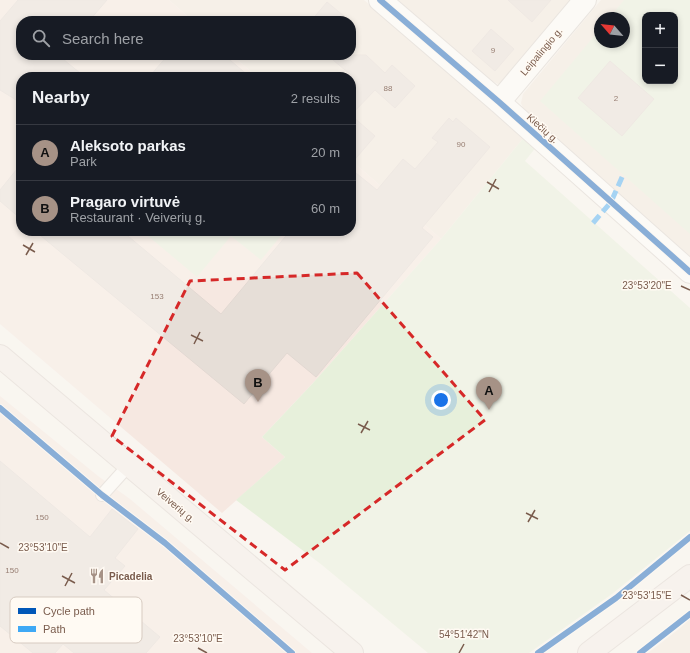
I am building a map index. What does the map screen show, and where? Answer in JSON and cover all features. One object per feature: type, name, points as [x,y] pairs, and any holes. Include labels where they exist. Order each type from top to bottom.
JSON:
[{"type":"main road","name":"Veiverių g.","points":[[0,356],[352,653]]},
{"type":"main road","points":[[589,653],[690,576]]},
{"type":"street","name":"Kiečių g.","points":[[380,0],[499,102],[690,272]]},
{"type":"street","name":"Leipalingio g.","points":[[499,102],[585,0]]},
{"type":"lane","points":[[102,495],[129,465]]},
{"type":"highlighted area","points":[[357,273],[485,420],[285,570],[112,436],[190,281]]},
{"type":"shaded area","points":[[0,0],[169,0],[187,16],[16,16],[16,60],[238,60],[251,72],[16,72],[16,236],[356,236],[356,164],[441,239],[313,383],[262,437],[285,457],[222,513],[0,324]]},
{"type":"shaded area","points":[[169,0],[364,0],[525,136],[441,239],[356,164],[356,72],[251,72],[238,60],[356,60],[356,16],[187,16]]},
{"type":"shaded area","points":[[395,0],[574,0],[506,82],[498,84],[488,79]]},
{"type":"shaded area","points":[[601,0],[690,0],[690,261],[525,113],[521,103],[523,94]]},
{"type":"shaded area","points":[[0,396],[98,476],[130,499],[312,653],[0,653]]},
{"type":"shaded area","points":[[690,619],[690,653],[648,653],[679,629]]},
{"type":"green space","points":[[624,0],[690,0],[690,234],[540,101],[594,36],[594,48],[630,48],[630,12],[614,12]]},
{"type":"green space","points":[[525,136],[537,146],[525,161],[690,308],[690,531],[612,594],[529,653],[428,653],[322,565],[236,500],[285,457],[262,437],[313,383],[441,239]]},
{"type":"green space","points":[[148,236],[231,236],[197,277]]},
{"type":"green space","points":[[231,236],[281,236],[261,260]]},
{"type":"building","points":[[18,0],[107,0],[93,16],[16,16],[16,60],[64,60],[79,72],[16,72],[16,100],[0,90],[0,21]]},
{"type":"building","points":[[508,0],[551,0],[532,22]]},
{"type":"building","points":[[327,2],[344,16],[315,16]]},
{"type":"building","points":[[491,29],[514,49],[495,71],[472,51]]},
{"type":"building","points":[[356,55],[366,55],[385,73],[392,65],[415,86],[395,108],[375,90],[356,110],[356,72],[347,72],[333,60],[356,60]]},
{"type":"building","points":[[164,60],[230,60],[244,72],[153,72]]},
{"type":"building","points":[[610,61],[654,99],[622,136],[578,98]]},
{"type":"building","points":[[449,118],[453,122],[456,118],[490,147],[422,228],[433,237],[316,377],[287,353],[244,404],[41,236],[128,236],[221,314],[286,236],[356,236],[356,173],[377,190],[403,159],[415,169],[438,142],[432,138]]},
{"type":"building","points":[[356,119],[375,136],[356,158]]},
{"type":"building","points":[[16,170],[16,215],[0,201],[0,190]]},
{"type":"building","points":[[0,461],[90,537],[112,509],[138,529],[115,558],[125,566],[104,590],[112,597],[10,597],[10,634],[0,626]]},
{"type":"building","points":[[142,622],[160,637],[146,653],[74,653],[63,644],[55,653],[33,653],[21,643],[142,643]]},
{"type":"marked path","points":[[593,223],[611,202],[623,175]]},
{"type":"cycle path","points":[[380,0],[499,102],[690,272]]},
{"type":"cycle path","points":[[0,408],[102,495],[165,543],[292,653]]},
{"type":"cycle path","points":[[538,653],[616,598],[690,537]]},
{"type":"cycle path","points":[[640,653],[690,614]]},
{"type":"place","name":"Pragaro virtuvė","points":[[258,402]]},
{"type":"place","name":"Aleksoto parkas","points":[[489,410]]},
{"type":"place","name":"Picadelia","points":[[97,576]]}]
